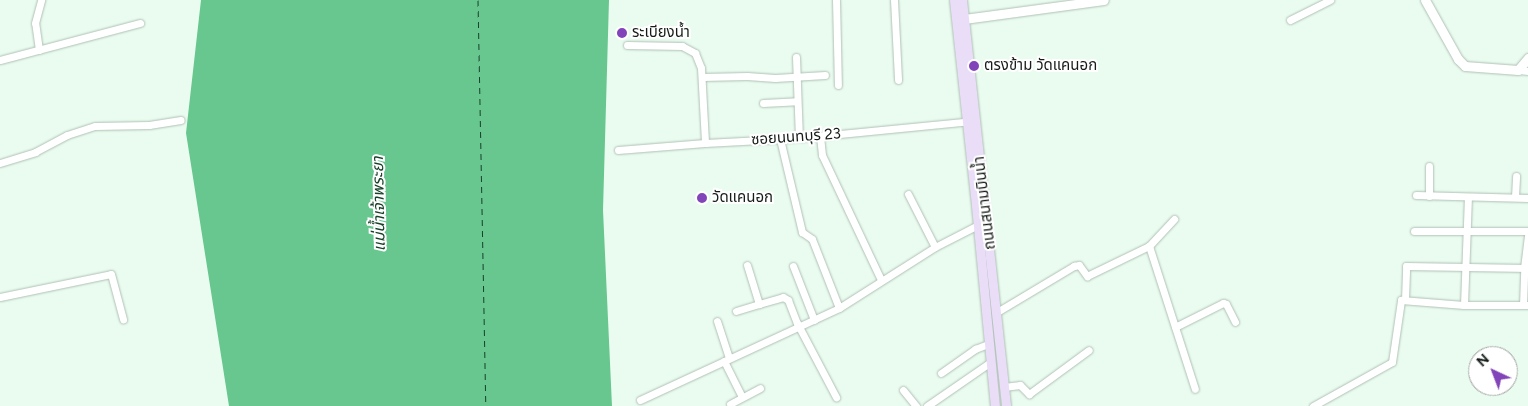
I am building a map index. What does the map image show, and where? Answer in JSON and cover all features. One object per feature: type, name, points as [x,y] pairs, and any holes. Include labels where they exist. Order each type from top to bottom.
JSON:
[{"type":"main road","name":"ถนนสนามบินน้ำ","points":[[954,0],[997,312],[1006,406]]},
{"type":"main road","name":"ถนนสนามบินน้ำ","points":[[962,0],[989,363],[995,406]]},
{"type":"street","points":[[39,50],[35,23],[41,0]]},
{"type":"street","points":[[836,0],[838,85]]},
{"type":"street","points":[[894,0],[898,80]]},
{"type":"street","points":[[964,19],[1104,0]]},
{"type":"street","points":[[1290,20],[1330,0]]},
{"type":"street","points":[[1425,0],[1461,63],[1474,67],[1528,71]]},
{"type":"street","points":[[0,60],[140,23]]},
{"type":"street","points":[[626,45],[682,46],[695,53],[701,68],[705,143]]},
{"type":"street","points":[[796,57],[799,138]]},
{"type":"street","points":[[1518,70],[1528,58]]},
{"type":"street","points":[[702,77],[796,77],[825,75]]},
{"type":"street","points":[[763,103],[797,101]]},
{"type":"street","points":[[0,163],[35,152],[67,135],[95,126],[149,125],[181,120]]},
{"type":"street","name":"ซอยนนทบุรี 23","points":[[618,150],[799,138],[971,121]]},
{"type":"street","points":[[820,136],[822,155],[882,280]]},
{"type":"street","points":[[780,139],[802,232],[812,239],[838,308]]},
{"type":"street","points":[[1429,166],[1429,196]]},
{"type":"street","points":[[1515,197],[1516,176]]},
{"type":"street","points":[[908,194],[935,247]]},
{"type":"street","points":[[1416,196],[1528,198]]},
{"type":"street","points":[[1464,305],[1467,266],[1468,197]]},
{"type":"street","points":[[997,312],[1038,285],[1074,266],[1079,265],[1087,276],[1149,246],[1174,220]]},
{"type":"street","points":[[640,400],[838,308],[935,247],[978,225]]},
{"type":"street","points":[[1414,231],[1528,231]]},
{"type":"street","points":[[1313,406],[1392,362],[1399,302],[1405,300],[1464,305],[1526,305],[1528,236]]},
{"type":"street","points":[[1149,246],[1195,389]]},
{"type":"street","points":[[747,265],[759,304]]},
{"type":"street","points":[[793,266],[814,320]]},
{"type":"street","points":[[1405,300],[1406,266],[1526,268]]},
{"type":"street","points":[[0,297],[111,274],[123,319]]},
{"type":"street","points":[[736,311],[783,297],[786,298],[836,397]]},
{"type":"street","points":[[1175,327],[1223,303],[1226,304],[1235,322]]},
{"type":"street","points":[[717,321],[727,360],[742,397]]},
{"type":"street","points":[[942,374],[975,349],[988,344]]},
{"type":"street","points":[[1004,387],[1020,385],[1029,394],[1088,350]]},
{"type":"street","points":[[927,406],[989,363]]},
{"type":"street","points":[[730,404],[760,388]]},
{"type":"street","points":[[903,390],[916,406]]},
{"type":"water","name":"แม่น้ำเจ้าพระยา","points":[[201,0],[609,0],[603,210],[612,406],[229,406],[186,133]]},
{"type":"ferry route","points":[[478,0],[486,406]]},
{"type":"place","name":"ระเบียงน้ำ","points":[[622,33]]},
{"type":"place","name":"ตรงข้าม วัดแคนอก","points":[[974,66]]},
{"type":"place","name":"วัดแคนอก","points":[[702,198]]}]
